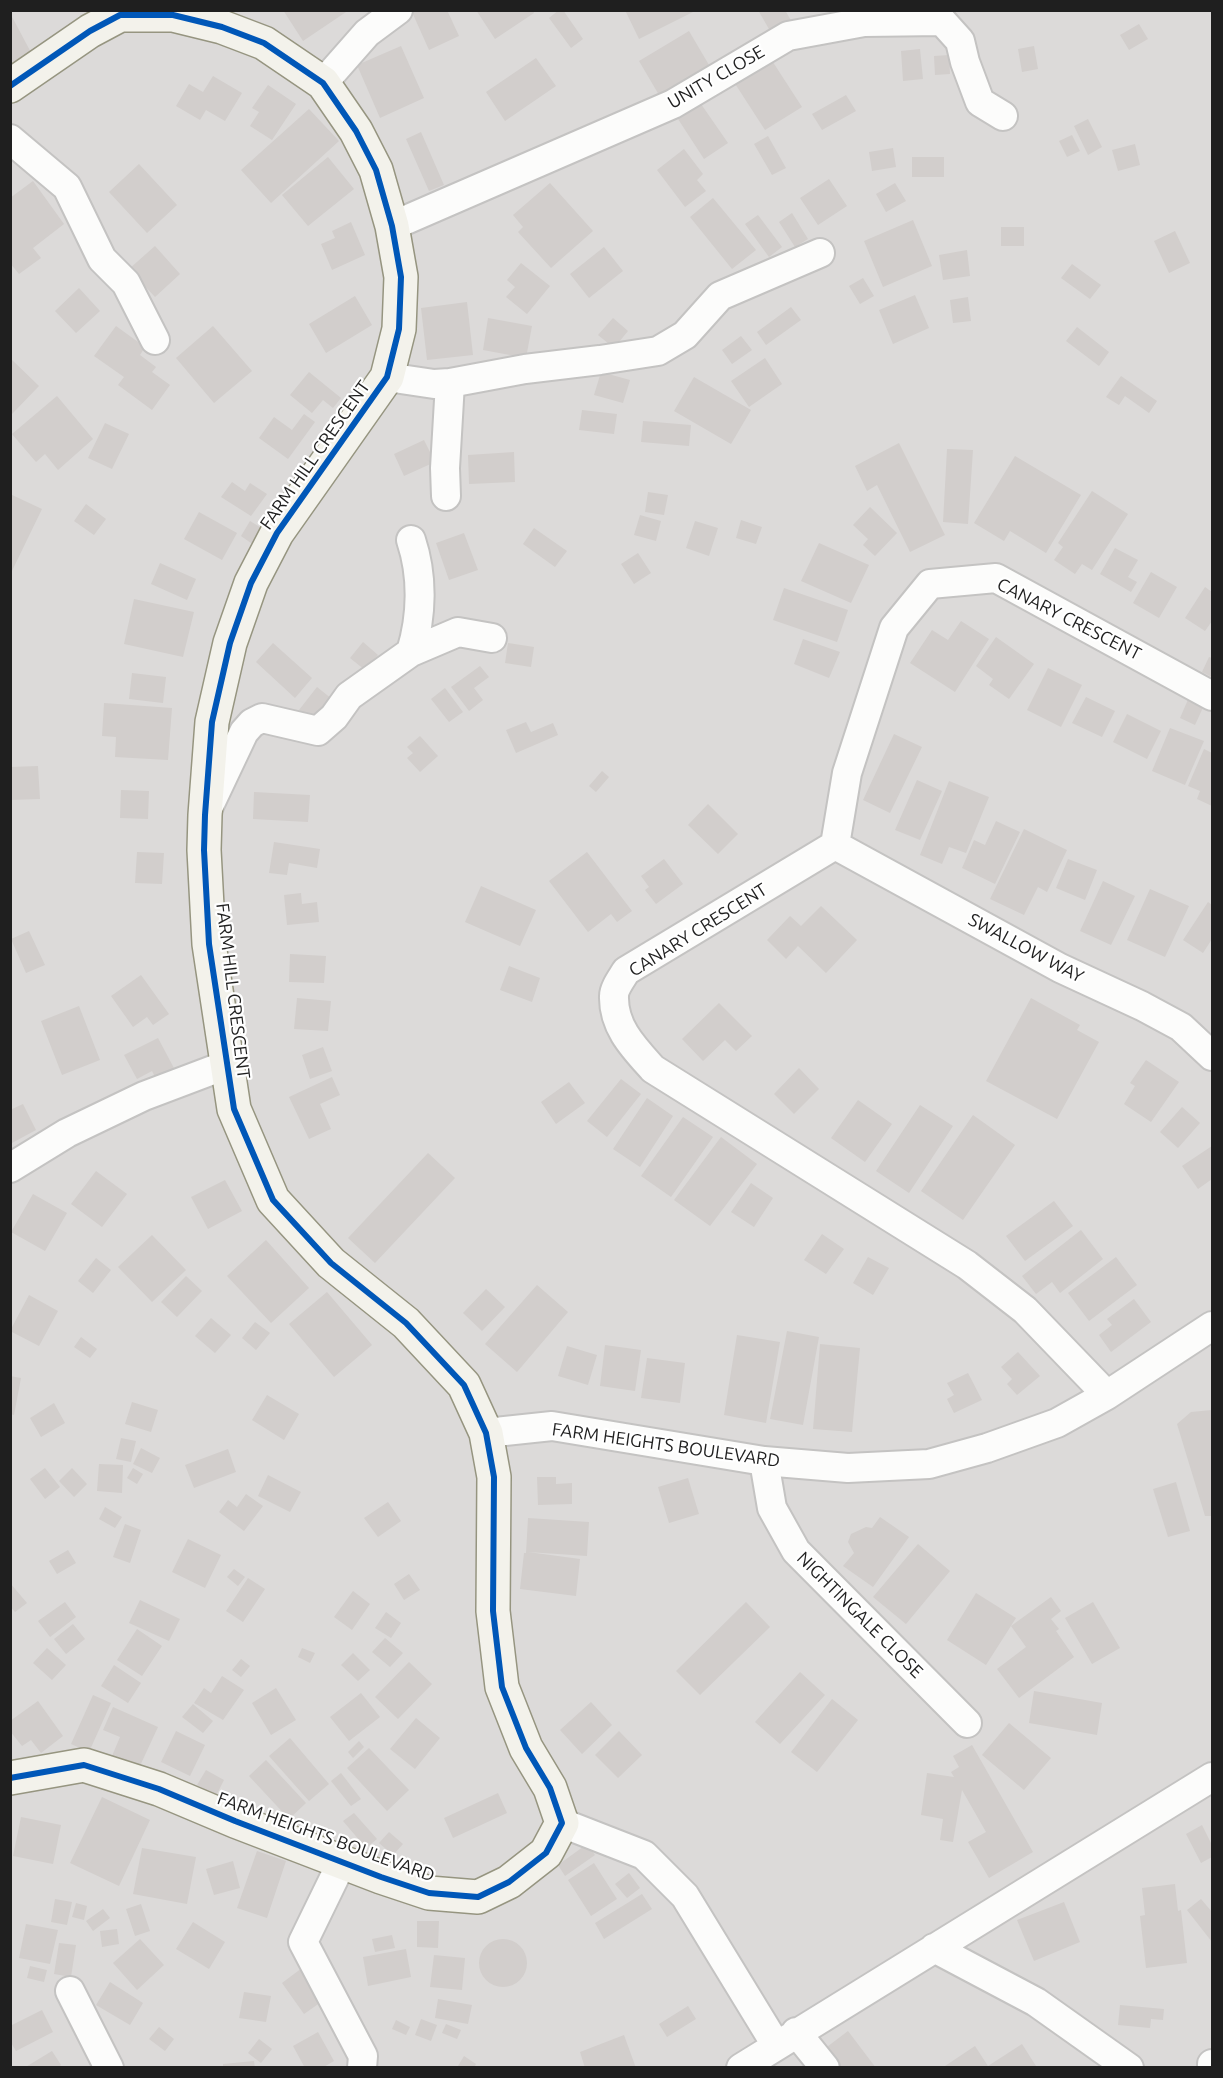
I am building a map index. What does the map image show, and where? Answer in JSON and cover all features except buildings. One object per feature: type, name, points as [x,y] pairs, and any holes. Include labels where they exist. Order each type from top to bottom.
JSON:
[{"type":"street","points":[[323,83],[368,33],[398,10]]},
{"type":"street","name":"FARM HILL CRESCENT","points":[[10,86],[90,31],[120,15],[173,15],[222,27],[264,43],[323,83],[356,131],[376,170],[392,226],[401,277],[399,329],[387,377],[277,533],[252,583],[230,643],[212,722],[205,815],[204,850],[209,944],[234,1109],[273,1200],[331,1263],[406,1323],[464,1385],[486,1433]]},
{"type":"street","name":"UNITY CLOSE","points":[[392,226],[673,104],[788,36],[864,22],[942,21],[960,41],[980,102],[1003,116]]},
{"type":"street","points":[[10,139],[68,188],[102,259],[126,283],[155,340]]},
{"type":"street","points":[[387,377],[434,384],[450,383],[525,369],[658,351],[686,335],[720,296],[820,253]]},
{"type":"street","points":[[446,496],[450,383]]},
{"type":"street","points":[[411,540],[416,554],[420,609],[411,652]]},
{"type":"street","name":"CANARY CRESCENT","points":[[1107,1395],[1025,1310],[967,1265],[653,1069],[630,1043],[618,1024],[613,994],[626,971],[836,845],[847,773],[894,628],[930,584],[996,579],[1212,696]]},
{"type":"street","points":[[205,815],[244,732],[252,723],[262,718],[318,731],[334,717],[349,696],[411,652],[458,632],[492,638]]},
{"type":"street","name":"SWALLOW WAY","points":[[836,845],[1060,968],[1181,1027],[1212,1056]]},
{"type":"street","points":[[10,1168],[67,1133],[144,1096],[226,1065]]},
{"type":"street","name":"FARM HEIGHTS BOULEVARD","points":[[486,1433],[552,1426],[764,1461],[848,1468],[929,1464],[987,1448],[1057,1423],[1107,1395],[1212,1326]]},
{"type":"street","points":[[486,1433],[495,1477],[493,1611],[502,1687],[526,1748],[550,1788],[562,1823],[645,1855],[685,1896],[786,2039],[825,2067]]},
{"type":"street","name":"NIGHTINGALE CLOSE","points":[[764,1461],[772,1508],[796,1551],[967,1723]]},
{"type":"street","name":"FARM HEIGHTS BOULEVARD","points":[[10,1779],[84,1765],[159,1789],[235,1821],[429,1893],[478,1897],[509,1882],[546,1853],[562,1823]]},
{"type":"street","points":[[741,2067],[1212,1778]]},
{"type":"street","points":[[342,1862],[303,1942],[363,2056],[362,2067]]},
{"type":"street","points":[[934,1948],[1036,2002],[1130,2067]]},
{"type":"street","points":[[70,1991],[109,2067]]},
{"type":"shaded area","points":[[11,11],[1212,11],[1212,2067],[11,2068]]},
{"type":"cycle path","points":[[10,86],[90,31],[120,15],[173,15],[222,27],[264,43],[323,83],[356,131],[376,170],[392,226],[401,277],[399,329],[387,377],[277,533],[251,583],[230,643],[212,722],[205,815],[204,850],[209,944],[234,1109],[273,1200],[331,1263],[406,1323],[464,1385],[486,1433],[494,1477],[493,1611],[502,1687],[526,1748],[550,1788],[562,1823],[546,1853],[509,1882],[478,1897],[429,1893],[381,1877],[159,1789],[84,1765],[10,1778]]}]
